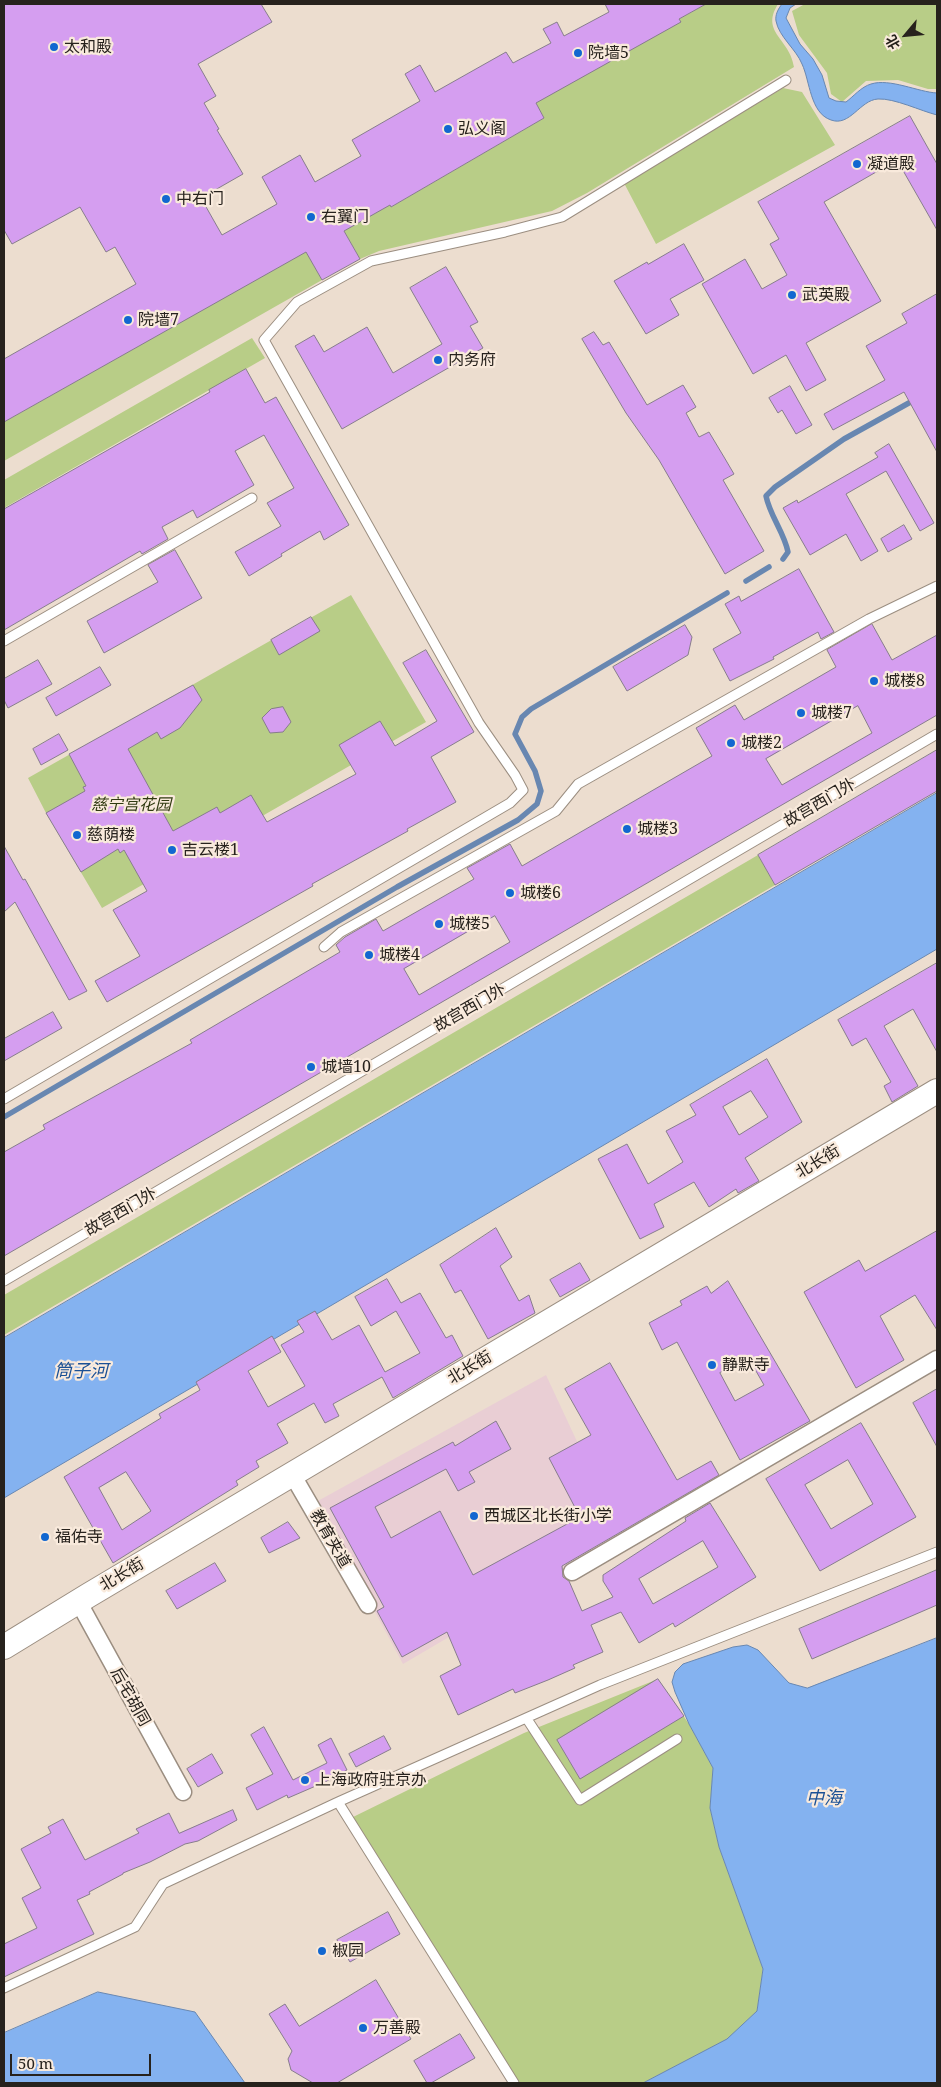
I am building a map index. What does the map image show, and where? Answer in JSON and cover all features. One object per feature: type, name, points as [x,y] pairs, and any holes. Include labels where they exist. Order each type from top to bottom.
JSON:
[{"type":"street","name":"北长街","points":[[4,1647],[78,1601],[937,1091]]},
{"type":"street","points":[[572,1572],[937,1359]]},
{"type":"street","name":"教育夹道","points":[[292,1474],[368,1605]]},
{"type":"street","name":"后宅胡同","points":[[78,1601],[183,1792]]},
{"type":"lane","points":[[4,1099],[502,808],[523,790],[480,723],[264,340],[297,302],[371,261],[505,232],[562,217],[786,80]]},
{"type":"lane","points":[[4,642],[252,498]]},
{"type":"lane","points":[[324,947],[341,932],[556,812],[578,784],[869,619],[937,586]]},
{"type":"lane","name":"故宫西门外","points":[[4,1281],[937,734]]},
{"type":"lane","points":[[4,1988],[135,1926],[163,1884],[338,1802],[600,1685],[937,1552]]},
{"type":"lane","points":[[527,1719],[580,1800],[677,1739]]},
{"type":"lane","points":[[338,1802],[514,2083]]},
{"type":"shaded area","name":"西城区北长街小学","points":[[546,1375],[595,1480],[602,1476],[633,1529],[403,1664],[316,1502]]},
{"type":"green space","points":[[706,4],[778,4],[773,14],[772,22],[774,29],[791,57],[794,67],[587,193],[552,211],[379,251],[360,259],[344,231],[384,196],[391,207],[544,118],[534,100],[680,21],[679,19]]},
{"type":"green space","points":[[805,4],[937,4],[937,89],[928,89],[898,80],[866,81],[842,102],[831,94],[827,73],[799,35],[792,11]]},
{"type":"green space","points":[[783,88],[802,92],[835,145],[656,244],[624,183]]},
{"type":"green space","points":[[306,251],[322,280],[4,461],[4,422]]},
{"type":"green space","points":[[252,338],[265,358],[4,508],[4,480]]},
{"type":"green space","name":"慈宁宫花园","points":[[351,595],[426,722],[102,908],[46,813],[28,778]]},
{"type":"green space","points":[[758,855],[775,885],[4,1335],[4,1295]]},
{"type":"green space","points":[[658,1679],[689,1724],[713,1768],[710,1808],[719,1847],[763,1969],[757,2011],[728,2039],[643,2083],[515,2083],[349,1819],[524,1733]]},
{"type":"water","points":[[782,4],[796,4],[790,8],[786,18],[800,44],[813,59],[822,75],[829,98],[846,102],[867,85],[879,83],[895,84],[937,93],[937,115],[899,103],[878,99],[872,100],[844,120],[831,120],[824,116],[815,104],[805,71],[799,59],[778,27],[776,17]]},
{"type":"water","name":"筒子河","points":[[937,793],[937,949],[4,1498],[4,1338]]},
{"type":"water","name":"中海","points":[[937,1638],[937,2083],[643,2083],[727,2039],[757,2011],[763,1969],[719,1847],[710,1808],[713,1768],[689,1724],[675,1692],[672,1682],[675,1672],[683,1664],[733,1647],[747,1645],[758,1650],[789,1683],[807,1688]]},
{"type":"water","points":[[98,1992],[195,2012],[245,2083],[4,2083],[4,2033]]},
{"type":"building","points":[[4,4],[261,4],[272,22],[198,64],[216,96],[204,103],[219,129],[217,130],[243,174],[201,198],[222,235],[277,204],[262,177],[300,155],[315,182],[361,156],[352,140],[420,101],[405,74],[420,65],[435,92],[506,52],[513,63],[551,43],[543,29],[557,22],[564,36],[609,12],[605,4],[706,4],[679,19],[681,22],[536,103],[544,118],[391,207],[390,205],[344,231],[360,259],[322,280],[306,252],[4,422],[4,359],[136,284],[115,247],[106,252],[80,207],[12,244],[4,230]]},
{"type":"building","points":[[910,116],[937,164],[937,230],[897,160],[824,202],[881,301],[806,343],[826,380],[806,391],[786,355],[753,374],[702,284],[745,259],[762,289],[787,275],[770,244],[779,239],[758,202]]},
{"type":"building","points":[[684,244],[704,280],[670,299],[679,315],[646,334],[614,281]]},
{"type":"building","name":"内务府","points":[[446,267],[478,322],[470,326],[483,348],[342,429],[295,346],[314,335],[324,352],[367,327],[393,373],[442,344],[410,288]]},
{"type":"building","points":[[937,294],[937,452],[904,392],[833,430],[824,414],[885,380],[866,346],[907,323],[902,314]]},
{"type":"building","points":[[594,332],[603,345],[609,342],[647,405],[683,385],[696,407],[686,413],[699,437],[709,432],[734,474],[723,480],[764,551],[725,574],[659,460],[626,413],[582,339]]},
{"type":"building","points":[[246,369],[265,403],[276,397],[349,525],[324,540],[320,531],[249,576],[235,552],[281,526],[267,503],[294,488],[264,435],[235,451],[254,485],[197,518],[193,510],[162,527],[168,539],[142,554],[140,551],[4,630],[4,509],[210,392],[209,390]]},
{"type":"building","points":[[790,386],[812,425],[796,434],[782,410],[778,413],[769,398]]},
{"type":"building","points":[[889,444],[934,523],[920,531],[886,471],[846,494],[878,551],[861,561],[846,534],[810,555],[783,508],[797,500],[798,503],[878,457],[875,453]]},
{"type":"building","points":[[904,525],[912,539],[888,552],[881,539]]},
{"type":"building","points":[[175,550],[202,598],[104,653],[87,621],[158,582],[148,565]]},
{"type":"building","points":[[799,569],[834,632],[821,639],[818,632],[773,657],[774,659],[730,681],[713,649],[741,633],[725,604],[739,596],[741,601]]},
{"type":"building","points":[[311,617],[320,631],[279,655],[271,640]]},
{"type":"building","points":[[872,624],[892,660],[937,635],[937,715],[4,1256],[4,1152],[45,1129],[43,1125],[192,1043],[190,1040],[340,952],[336,945],[345,937],[376,919],[383,931],[474,879],[467,868],[510,844],[522,866],[712,756],[696,728],[735,705],[744,720],[836,667],[827,650]],"holes":[[[858,706],[872,733],[782,785],[766,759]],[[495,916],[510,942],[419,995],[404,969]]]},
{"type":"building","points":[[685,625],[692,637],[688,655],[627,691],[613,667]]},
{"type":"building","points":[[426,650],[474,732],[431,757],[456,802],[312,884],[313,886],[107,1002],[95,981],[140,956],[113,910],[147,891],[124,850],[120,853],[118,849],[81,872],[46,813],[85,791],[83,787],[86,786],[69,754],[193,685],[202,700],[180,728],[161,739],[157,732],[128,749],[173,831],[217,807],[220,813],[251,795],[267,822],[356,774],[339,745],[380,721],[395,746],[437,721],[403,663]]},
{"type":"building","points":[[38,660],[52,684],[8,708],[4,700],[4,679]]},
{"type":"building","points":[[100,667],[111,685],[56,716],[46,698]]},
{"type":"building","points":[[283,707],[291,722],[283,732],[270,733],[262,718],[271,709]]},
{"type":"building","points":[[59,734],[68,750],[41,765],[33,749]]},
{"type":"building","points":[[937,750],[937,791],[775,885],[758,855]]},
{"type":"building","points":[[4,846],[23,880],[25,879],[87,991],[69,1000],[15,902],[4,912]]},
{"type":"building","points":[[937,963],[937,1052],[913,1009],[884,1026],[918,1086],[892,1102],[884,1086],[891,1082],[866,1038],[852,1046],[838,1020]]},
{"type":"building","points":[[53,1012],[62,1028],[4,1061],[4,1039]]},
{"type":"building","points":[[767,1059],[802,1122],[745,1158],[759,1181],[738,1193],[736,1189],[709,1207],[694,1182],[654,1204],[664,1227],[640,1239],[598,1159],[627,1144],[648,1184],[683,1162],[666,1131],[696,1115],[690,1105]],"holes":[[[751,1091],[768,1117],[739,1135],[723,1107]]]},
{"type":"building","points":[[496,1228],[512,1257],[500,1266],[519,1301],[529,1295],[535,1313],[488,1339],[461,1290],[455,1293],[440,1265]]},
{"type":"building","points":[[937,1231],[937,1330],[915,1295],[880,1316],[904,1360],[856,1388],[804,1292],[859,1260],[865,1271]]},
{"type":"building","points":[[580,1263],[590,1280],[560,1297],[550,1280]]},
{"type":"building","points":[[387,1279],[401,1303],[420,1293],[446,1338],[452,1335],[463,1356],[393,1398],[382,1377],[333,1404],[339,1416],[325,1423],[314,1403],[277,1424],[288,1443],[256,1461],[259,1467],[236,1481],[238,1485],[113,1563],[64,1477],[161,1418],[159,1414],[200,1390],[196,1382],[272,1336],[281,1352],[248,1371],[268,1407],[305,1386],[281,1345],[304,1332],[297,1321],[315,1311],[332,1340],[359,1325],[385,1372],[420,1353],[396,1311],[371,1326],[355,1297]],"holes":[[[126,1472],[151,1511],[122,1530],[99,1488]]]},
{"type":"building","name":"静默寺","points":[[728,1281],[810,1421],[740,1460],[677,1342],[662,1350],[649,1323],[682,1305],[680,1301],[707,1286],[711,1293]],"holes":[[[748,1357],[764,1385],[735,1401],[720,1373]]]},
{"type":"building","points":[[610,1363],[677,1480],[711,1461],[719,1475],[562,1566],[563,1577],[569,1581],[582,1611],[613,1597],[603,1581],[603,1575],[686,1521],[685,1518],[710,1503],[756,1577],[675,1627],[673,1623],[639,1643],[621,1612],[591,1625],[603,1652],[573,1665],[575,1668],[548,1680],[515,1693],[513,1689],[458,1715],[440,1676],[461,1665],[447,1632],[402,1657],[377,1611],[384,1607],[330,1508],[453,1442],[455,1446],[496,1421],[511,1449],[469,1472],[475,1482],[458,1491],[446,1469],[375,1507],[391,1538],[440,1511],[473,1575],[580,1517],[549,1458],[591,1435],[565,1389]],"holes":[[[703,1541],[718,1567],[653,1604],[639,1579]]]},
{"type":"building","points":[[937,1389],[937,1447],[913,1403]]},
{"type":"building","points":[[861,1423],[916,1517],[820,1571],[766,1479]],"holes":[[[848,1460],[873,1504],[831,1529],[805,1485]]]},
{"type":"building","points":[[288,1522],[300,1538],[269,1553],[261,1538]]},
{"type":"building","points":[[215,1563],[226,1581],[177,1609],[166,1591]]},
{"type":"building","points":[[937,1570],[937,1605],[812,1659],[799,1629]]},
{"type":"building","points":[[658,1679],[684,1716],[580,1779],[557,1740]]},
{"type":"building","points":[[264,1727],[293,1780],[327,1763],[318,1745],[331,1738],[347,1770],[325,1782],[288,1798],[287,1795],[257,1810],[246,1788],[273,1774],[251,1735]]},
{"type":"building","points":[[384,1736],[391,1749],[356,1767],[349,1754]]},
{"type":"building","points":[[212,1754],[223,1773],[198,1787],[187,1769]]},
{"type":"building","points":[[233,1810],[237,1820],[198,1841],[185,1844],[123,1873],[77,1900],[94,1934],[4,1977],[4,1944],[37,1928],[22,1898],[41,1888],[21,1849],[51,1833],[48,1827],[63,1819],[85,1860],[139,1833],[136,1829],[169,1813],[179,1833]]},
{"type":"building","points":[[388,1912],[400,1934],[350,1962],[337,1940]]},
{"type":"building","name":"万善殿","points":[[376,1980],[411,2039],[337,2083],[313,2083],[291,2070],[288,2059],[292,2051],[269,2014],[285,2004],[299,2026]]},
{"type":"building","points":[[460,2034],[475,2058],[431,2083],[427,2083],[414,2061]]},
{"type":"waterway","points":[[783,559],[788,552],[766,496],[775,487],[844,439],[916,399]]},
{"type":"waterway","points":[[746,581],[769,567]]},
{"type":"waterway","points":[[4,1117],[397,887],[518,820],[537,804],[541,791],[535,771],[515,734],[522,717],[531,709],[727,593]]},
{"type":"place","name":"太和殿","points":[[54,47]]},
{"type":"place","name":"院墙5","points":[[578,53]]},
{"type":"place","name":"弘义阁","points":[[448,129]]},
{"type":"place","name":"凝道殿","points":[[857,164]]},
{"type":"place","name":"中右门","points":[[166,199]]},
{"type":"place","name":"右翼门","points":[[311,217]]},
{"type":"place","name":"武英殿","points":[[792,295]]},
{"type":"place","name":"院墙7","points":[[128,320]]},
{"type":"place","name":"内务府","points":[[438,360]]},
{"type":"place","name":"城楼8","points":[[874,681]]},
{"type":"place","name":"城楼7","points":[[801,713]]},
{"type":"place","name":"城楼2","points":[[731,743]]},
{"type":"place","name":"城楼3","points":[[627,829]]},
{"type":"place","name":"慈荫楼","points":[[77,835]]},
{"type":"place","name":"吉云楼1","points":[[172,850]]},
{"type":"place","name":"城楼6","points":[[510,893]]},
{"type":"place","name":"城楼5","points":[[439,924]]},
{"type":"place","name":"城楼4","points":[[369,955]]},
{"type":"place","name":"城墙10","points":[[311,1067]]},
{"type":"place","name":"静默寺","points":[[712,1365]]},
{"type":"place","name":"西城区北长街小学","points":[[474,1516]]},
{"type":"place","name":"福佑寺","points":[[45,1537]]},
{"type":"place","name":"上海政府驻京办","points":[[305,1780]]},
{"type":"place","name":"椒园","points":[[322,1951]]},
{"type":"place","name":"万善殿","points":[[363,2028]]}]
